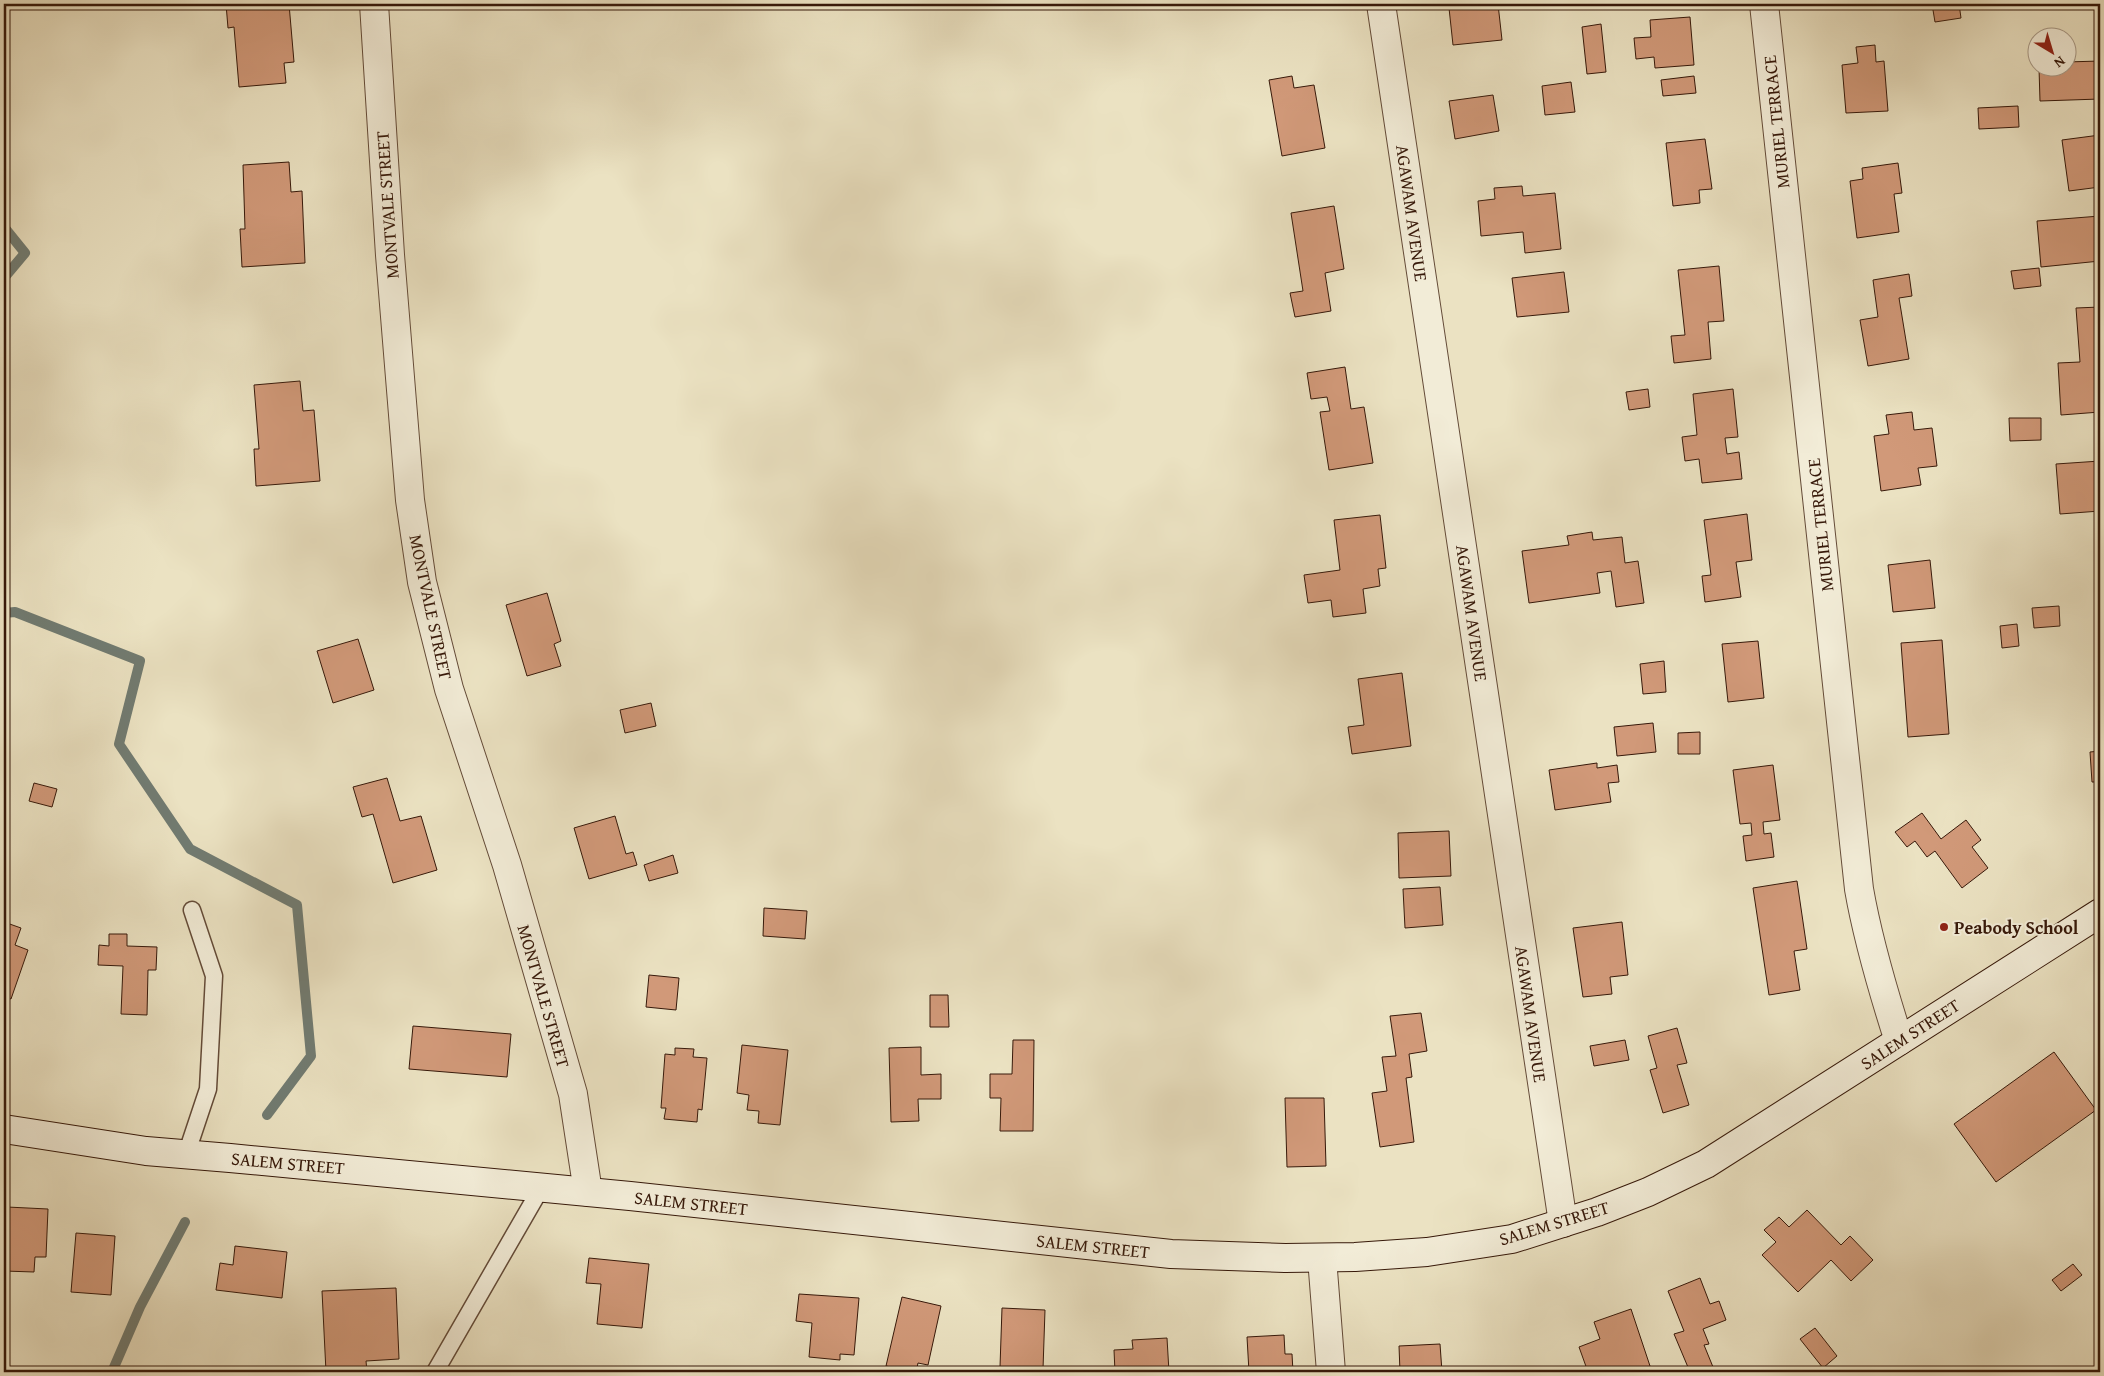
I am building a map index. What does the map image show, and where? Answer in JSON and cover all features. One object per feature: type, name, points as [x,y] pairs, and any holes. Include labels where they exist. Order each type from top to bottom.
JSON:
[{"type":"street","name":"MONTVALE STREET","points":[[374,4],[390,256],[409,490],[422,582],[450,689],[507,865],[573,1094],[588,1192]]},
{"type":"street","name":"AGAWAM AVENUE","points":[[1381,4],[1563,1223]]},
{"type":"street","name":"MURIEL TERRACE","points":[[1764,4],[1859,889],[1876,969],[1899,1041]]},
{"type":"street","name":"SALEM STREET","points":[[4,1129],[146,1152],[186,1154],[588,1192],[1171,1254],[1322,1258],[1426,1252],[1512,1239],[1563,1223],[1648,1192],[1706,1164],[2100,913]]},
{"type":"street","points":[[1322,1258],[1331,1372]]},
{"type":"lane","points":[[186,1154],[208,1089],[214,976],[192,910]]},
{"type":"lane","points":[[435,1372],[540,1188]]},
{"type":"building","points":[[226,4],[289,4],[294,62],[284,63],[286,83],[239,87],[234,27],[228,28]]},
{"type":"building","points":[[1473,4],[1498,4],[1502,40],[1453,45],[1449,8]]},
{"type":"building","points":[[1932,4],[1959,4],[1961,18],[1935,22]]},
{"type":"building","points":[[1690,17],[1694,65],[1655,68],[1654,57],[1636,59],[1634,38],[1651,37],[1650,20]]},
{"type":"building","points":[[1601,24],[1606,72],[1587,74],[1582,27]]},
{"type":"building","points":[[1875,45],[1876,62],[1884,61],[1888,111],[1846,113],[1842,65],[1858,63],[1856,47]]},
{"type":"building","points":[[2100,61],[2100,99],[2040,101],[2039,78],[2076,78],[2076,62]]},
{"type":"building","points":[[1292,76],[1294,88],[1314,85],[1325,148],[1282,156],[1269,80]]},
{"type":"building","points":[[1694,76],[1696,93],[1663,96],[1661,80]]},
{"type":"building","points":[[1571,82],[1575,112],[1545,115],[1542,86]]},
{"type":"building","points":[[1493,95],[1499,131],[1455,139],[1449,101]]},
{"type":"building","points":[[2018,106],[2019,127],[1979,129],[1978,108]]},
{"type":"building","points":[[2100,135],[2100,187],[2069,191],[2062,140]]},
{"type":"building","points":[[1705,139],[1712,189],[1699,190],[1700,203],[1673,206],[1666,143]]},
{"type":"building","points":[[289,162],[291,192],[302,191],[305,263],[242,267],[240,229],[245,229],[243,165]]},
{"type":"building","points":[[1898,163],[1902,193],[1894,194],[1899,232],[1857,238],[1850,181],[1863,179],[1862,168]]},
{"type":"building","points":[[1522,186],[1523,196],[1555,193],[1561,249],[1525,253],[1523,232],[1481,236],[1478,201],[1495,199],[1494,188]]},
{"type":"building","points":[[1334,206],[1344,269],[1325,273],[1331,311],[1295,317],[1290,293],[1303,291],[1291,213]]},
{"type":"building","points":[[2100,216],[2100,261],[2041,267],[2037,221]]},
{"type":"building","points":[[1719,266],[1724,321],[1708,322],[1711,359],[1674,363],[1671,336],[1685,335],[1678,270]]},
{"type":"building","points":[[2039,268],[2041,286],[2014,289],[2011,271]]},
{"type":"building","points":[[1564,272],[1569,312],[1517,317],[1512,278]]},
{"type":"building","points":[[1909,274],[1912,296],[1899,298],[1909,359],[1868,366],[1860,320],[1878,317],[1873,280]]},
{"type":"building","points":[[2100,307],[2100,412],[2061,415],[2058,363],[2080,362],[2076,308]]},
{"type":"building","points":[[1345,367],[1351,409],[1364,407],[1373,463],[1329,470],[1320,412],[1330,411],[1327,397],[1311,399],[1307,373]]},
{"type":"building","points":[[300,381],[303,411],[314,410],[320,481],[256,486],[254,449],[259,449],[254,385]]},
{"type":"building","points":[[1648,389],[1650,407],[1629,410],[1626,392]]},
{"type":"building","points":[[1733,389],[1738,437],[1725,438],[1727,454],[1739,452],[1742,479],[1702,483],[1699,459],[1685,461],[1682,437],[1697,435],[1693,394]]},
{"type":"building","points":[[1912,412],[1914,430],[1932,428],[1937,466],[1918,468],[1921,485],[1881,491],[1874,436],[1889,434],[1886,415]]},
{"type":"building","points":[[2009,418],[2041,418],[2041,440],[2010,441]]},
{"type":"building","points":[[2100,461],[2100,511],[2060,514],[2056,464]]},
{"type":"building","points":[[1747,514],[1752,560],[1736,562],[1741,597],[1705,602],[1702,576],[1711,575],[1704,520]]},
{"type":"building","points":[[1380,515],[1386,568],[1378,569],[1380,586],[1363,589],[1366,613],[1333,617],[1331,600],[1308,603],[1304,575],[1340,570],[1334,520]]},
{"type":"building","points":[[1592,532],[1593,540],[1622,537],[1625,563],[1638,561],[1644,603],[1616,607],[1611,571],[1597,573],[1600,593],[1529,603],[1522,551],[1569,545],[1567,536]]},
{"type":"building","points":[[1930,560],[1935,608],[1893,612],[1888,565]]},
{"type":"building","points":[[547,593],[561,641],[554,644],[561,666],[527,676],[506,605]]},
{"type":"building","points":[[2059,606],[2060,626],[2034,628],[2032,608]]},
{"type":"building","points":[[2100,620],[2100,668],[2097,668],[2095,621]]},
{"type":"building","points":[[2017,624],[2019,646],[2002,648],[2000,626]]},
{"type":"building","points":[[358,639],[374,690],[333,703],[317,651]]},
{"type":"building","points":[[1942,640],[1949,734],[1908,737],[1901,643]]},
{"type":"building","points":[[1758,641],[1764,698],[1728,702],[1722,644]]},
{"type":"building","points":[[1664,661],[1666,692],[1643,694],[1640,664]]},
{"type":"building","points":[[1402,673],[1411,746],[1352,754],[1348,727],[1364,725],[1358,679]]},
{"type":"building","points":[[651,703],[656,726],[625,733],[620,710]]},
{"type":"building","points":[[1653,723],[1656,752],[1617,756],[1614,727]]},
{"type":"building","points":[[1700,732],[1700,754],[1678,754],[1678,733]]},
{"type":"building","points":[[2100,751],[2100,782],[2092,782],[2090,752]]},
{"type":"building","points":[[1597,763],[1597,768],[1617,765],[1619,782],[1608,783],[1611,802],[1555,810],[1549,770]]},
{"type":"building","points":[[1773,765],[1780,820],[1763,822],[1764,834],[1771,833],[1774,857],[1746,861],[1743,836],[1752,835],[1751,823],[1740,824],[1733,770]]},
{"type":"building","points":[[387,778],[400,821],[421,816],[437,870],[393,883],[373,814],[362,817],[353,787]]},
{"type":"building","points":[[34,783],[57,789],[52,807],[29,801]]},
{"type":"building","points":[[1922,813],[1941,839],[1966,820],[1981,840],[1972,847],[1988,868],[1962,888],[1935,851],[1927,857],[1915,841],[1907,847],[1895,832]]},
{"type":"building","points":[[615,816],[626,854],[633,852],[637,865],[589,879],[574,828]]},
{"type":"building","points":[[1449,831],[1451,876],[1399,878],[1398,833]]},
{"type":"building","points":[[673,855],[678,873],[649,881],[644,865]]},
{"type":"building","points":[[1797,881],[1807,949],[1794,951],[1800,990],[1769,995],[1753,888]]},
{"type":"building","points":[[1440,887],[1443,925],[1405,928],[1403,889]]},
{"type":"building","points":[[764,908],[807,911],[805,939],[763,936]]},
{"type":"building","points":[[4,922],[21,928],[15,945],[28,950],[11,999],[4,997]]},
{"type":"building","points":[[1622,922],[1628,975],[1610,977],[1612,994],[1583,997],[1573,928]]},
{"type":"building","points":[[109,934],[127,934],[127,946],[157,947],[156,970],[148,970],[147,1015],[121,1014],[123,966],[98,965],[99,945],[109,946]]},
{"type":"building","points":[[649,975],[679,978],[676,1010],[646,1007]]},
{"type":"building","points":[[930,995],[948,995],[949,1027],[930,1027]]},
{"type":"building","points":[[1421,1013],[1427,1051],[1409,1054],[1412,1077],[1406,1078],[1414,1142],[1380,1147],[1372,1093],[1387,1091],[1382,1057],[1396,1056],[1390,1016]]},
{"type":"building","points":[[413,1026],[511,1034],[507,1077],[409,1069]]},
{"type":"building","points":[[1677,1028],[1687,1063],[1677,1065],[1689,1105],[1663,1113],[1650,1070],[1657,1068],[1648,1036]]},
{"type":"building","points":[[1013,1040],[1034,1040],[1033,1131],[1000,1131],[1001,1098],[990,1098],[990,1074],[1012,1074]]},
{"type":"building","points":[[1625,1040],[1629,1060],[1594,1066],[1590,1046]]},
{"type":"building","points":[[742,1045],[788,1050],[780,1125],[758,1123],[759,1111],[747,1110],[749,1095],[737,1093]]},
{"type":"building","points":[[921,1047],[921,1075],[941,1074],[941,1099],[918,1099],[919,1121],[891,1122],[889,1048]]},
{"type":"building","points":[[675,1048],[694,1049],[693,1057],[707,1058],[702,1110],[698,1109],[697,1122],[664,1119],[666,1108],[661,1108],[665,1054],[675,1055]]},
{"type":"building","points":[[2054,1052],[2096,1110],[1996,1182],[1954,1124]]},
{"type":"building","points":[[1285,1098],[1324,1098],[1326,1166],[1287,1167]]},
{"type":"building","points":[[7,1207],[48,1209],[46,1257],[35,1257],[34,1272],[4,1271],[4,1231],[6,1231]]},
{"type":"building","points":[[1807,1210],[1841,1245],[1850,1236],[1873,1260],[1851,1281],[1831,1260],[1798,1292],[1762,1255],[1776,1242],[1764,1230],[1779,1217],[1789,1227]]},
{"type":"building","points":[[76,1233],[115,1236],[111,1295],[71,1292]]},
{"type":"building","points":[[235,1246],[287,1252],[282,1298],[216,1290],[220,1263],[233,1265]]},
{"type":"building","points":[[589,1258],[649,1264],[642,1328],[597,1324],[601,1284],[586,1283]]},
{"type":"building","points":[[2073,1264],[2082,1275],[2061,1291],[2052,1280]]},
{"type":"building","points":[[1700,1278],[1710,1304],[1719,1301],[1726,1320],[1703,1329],[1709,1344],[1704,1345],[1713,1367],[1699,1372],[1690,1372],[1674,1334],[1684,1331],[1668,1291]]},
{"type":"building","points":[[396,1288],[399,1359],[366,1361],[367,1372],[326,1372],[322,1291]]},
{"type":"building","points":[[799,1294],[859,1298],[854,1355],[840,1354],[840,1360],[809,1357],[812,1323],[796,1321]]},
{"type":"building","points":[[902,1297],[941,1306],[928,1365],[918,1363],[916,1372],[886,1366]]},
{"type":"building","points":[[1002,1308],[1045,1310],[1043,1369],[1000,1367]]},
{"type":"building","points":[[1631,1309],[1652,1372],[1588,1372],[1579,1347],[1600,1339],[1594,1322]]},
{"type":"building","points":[[1815,1328],[1837,1356],[1823,1368],[1800,1339]]},
{"type":"building","points":[[1284,1335],[1285,1354],[1292,1354],[1293,1372],[1249,1372],[1247,1337]]},
{"type":"building","points":[[1167,1338],[1169,1372],[1115,1372],[1114,1350],[1133,1349],[1132,1340]]},
{"type":"building","points":[[1440,1344],[1442,1372],[1400,1372],[1399,1346]]},
{"type":"building","points":[[844,1368],[870,1370],[870,1372],[844,1372]]},
{"type":"waterway","points":[[4,227],[25,253],[4,278]]},
{"type":"waterway","points":[[4,613],[15,612],[140,661],[119,744],[190,849],[297,905],[311,1056],[267,1115]]},
{"type":"waterway","points":[[112,1372],[140,1307],[185,1222]]},
{"type":"place","name":"Peabody School","points":[[1944,927]]}]
